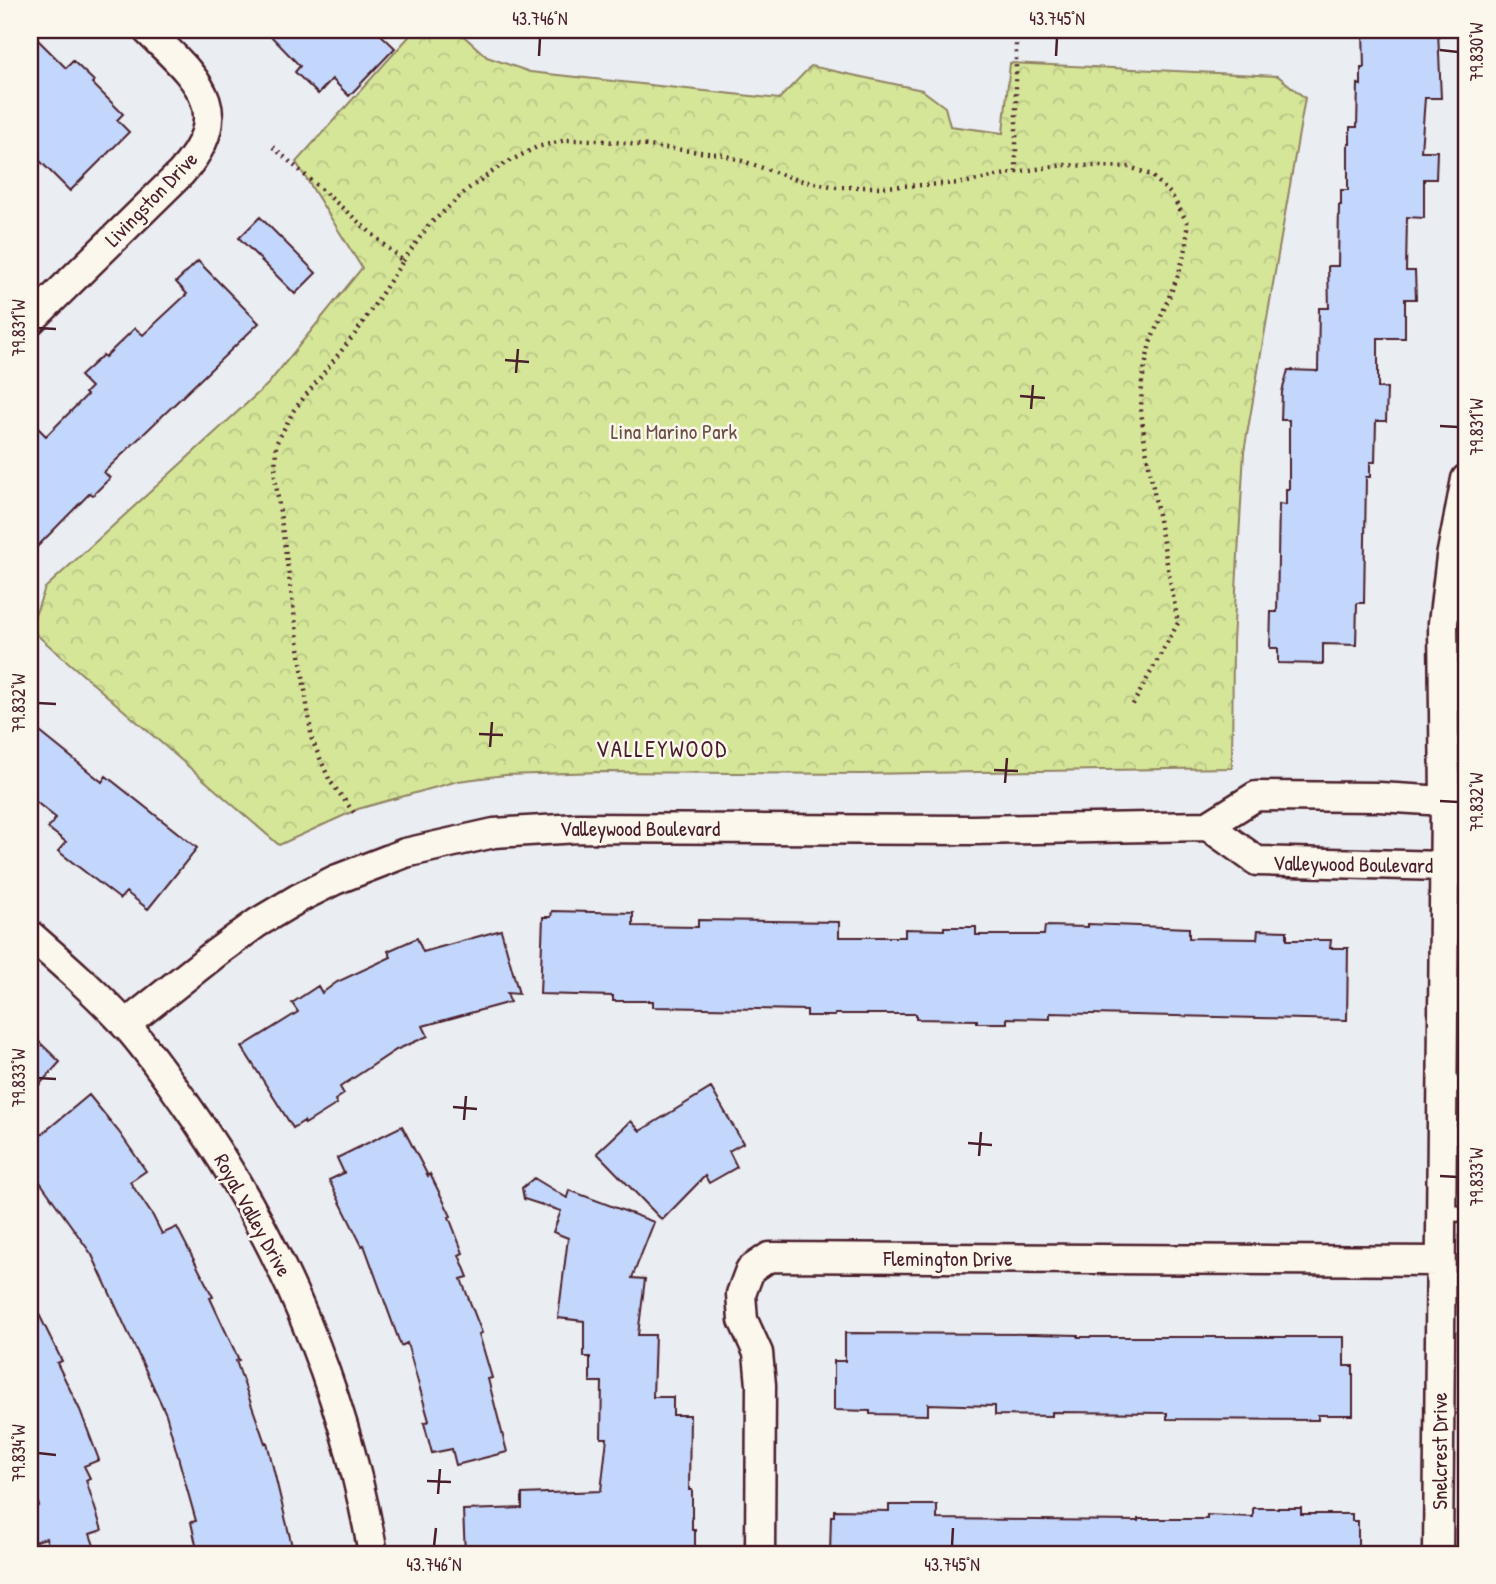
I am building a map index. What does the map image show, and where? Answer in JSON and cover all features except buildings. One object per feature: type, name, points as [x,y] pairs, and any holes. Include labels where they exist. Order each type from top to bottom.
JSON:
[{"type":"street","name":"Livingston Drive","points":[[30,321],[181,173],[196,157],[206,138],[210,118],[205,97],[195,81],[147,30]]},
{"type":"street","points":[[1208,826],[1256,796],[1379,797],[1455,802],[1443,623],[1451,557],[1466,480]]},
{"type":"street","name":"Snelcrest Drive","points":[[1438,1554],[1440,1261],[1453,1213],[1455,802]]},
{"type":"street","name":"Valleywood Boulevard","points":[[125,1025],[226,945],[299,898],[383,860],[457,839],[541,828],[971,830],[1208,826],[1257,861],[1455,867]]},
{"type":"street","name":"Royal Valley Drive","points":[[30,935],[84,982],[125,1025],[215,1145],[254,1211],[291,1284],[319,1355],[348,1443],[373,1554]]},
{"type":"street","name":"Flemington Drive","points":[[760,1554],[761,1385],[758,1353],[743,1320],[741,1294],[750,1270],[769,1256],[1440,1261]]},
{"type":"path","points":[[1016,30],[1016,172]]},
{"type":"path","points":[[355,814],[330,781],[312,740],[275,477],[276,444],[294,410],[358,330],[429,225],[468,189],[502,165],[537,147],[566,140],[597,140],[725,155],[798,180],[837,187],[963,183],[1065,165],[1130,167],[1152,175],[1171,194],[1187,222],[1187,245],[1179,273],[1150,343],[1142,381],[1141,410],[1178,623],[1132,706]]},
{"type":"path","points":[[273,147],[403,261]]},
{"type":"green space","name":"Lina Marino Park","points":[[415,30],[457,30],[487,57],[530,72],[779,99],[811,66],[922,90],[945,107],[950,126],[1003,133],[1010,63],[1278,76],[1305,98],[1244,452],[1233,641],[1232,768],[861,774],[600,772],[505,775],[458,781],[358,809],[279,845],[30,629],[45,588],[268,384],[362,268],[296,162]]},
{"type":"district","name":"VALLEYWOOD","points":[[662,748]]}]
